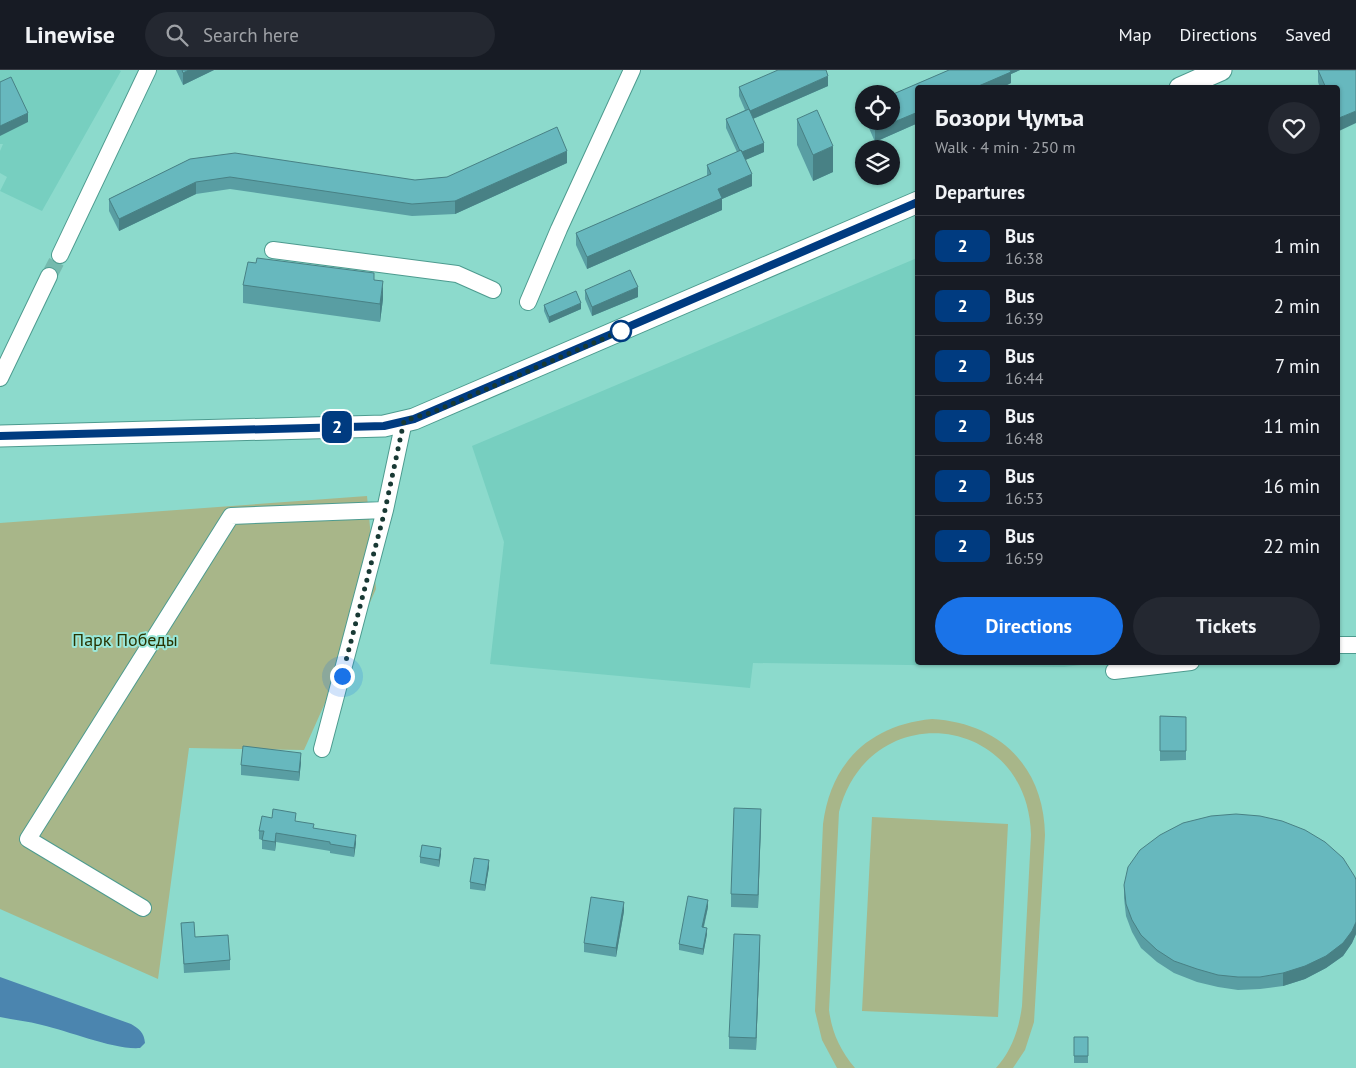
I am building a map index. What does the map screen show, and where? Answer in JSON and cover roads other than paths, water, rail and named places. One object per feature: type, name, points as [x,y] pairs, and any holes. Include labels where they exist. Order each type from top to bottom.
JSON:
[{"type":"main road","points":[[1187,85],[1221,70]]},
{"type":"main road","points":[[0,436],[384,426],[404,421],[433,412],[915,203]]},
{"type":"street","points":[[60,255],[148,70]]},
{"type":"street","points":[[528,302],[559,229],[632,70]]},
{"type":"street","points":[[273,250],[457,274],[493,290]]},
{"type":"street","points":[[0,378],[49,276]]},
{"type":"street","points":[[322,749],[385,510],[404,421]]},
{"type":"street","points":[[143,908],[28,839],[231,516],[385,510]]},
{"type":"street","points":[[1340,644],[1356,644]]},
{"type":"street","points":[[1114,671],[1171,665]]},
{"type":"water","points":[[0,977],[131,1024],[141,1031],[145,1043],[140,1048],[129,1048],[37,1024],[0,1017]]},
{"type":"tunnel","points":[[49,276],[60,255]]},
{"type":"park label","name":"Парк Победы","points":[[125,640]]}]
